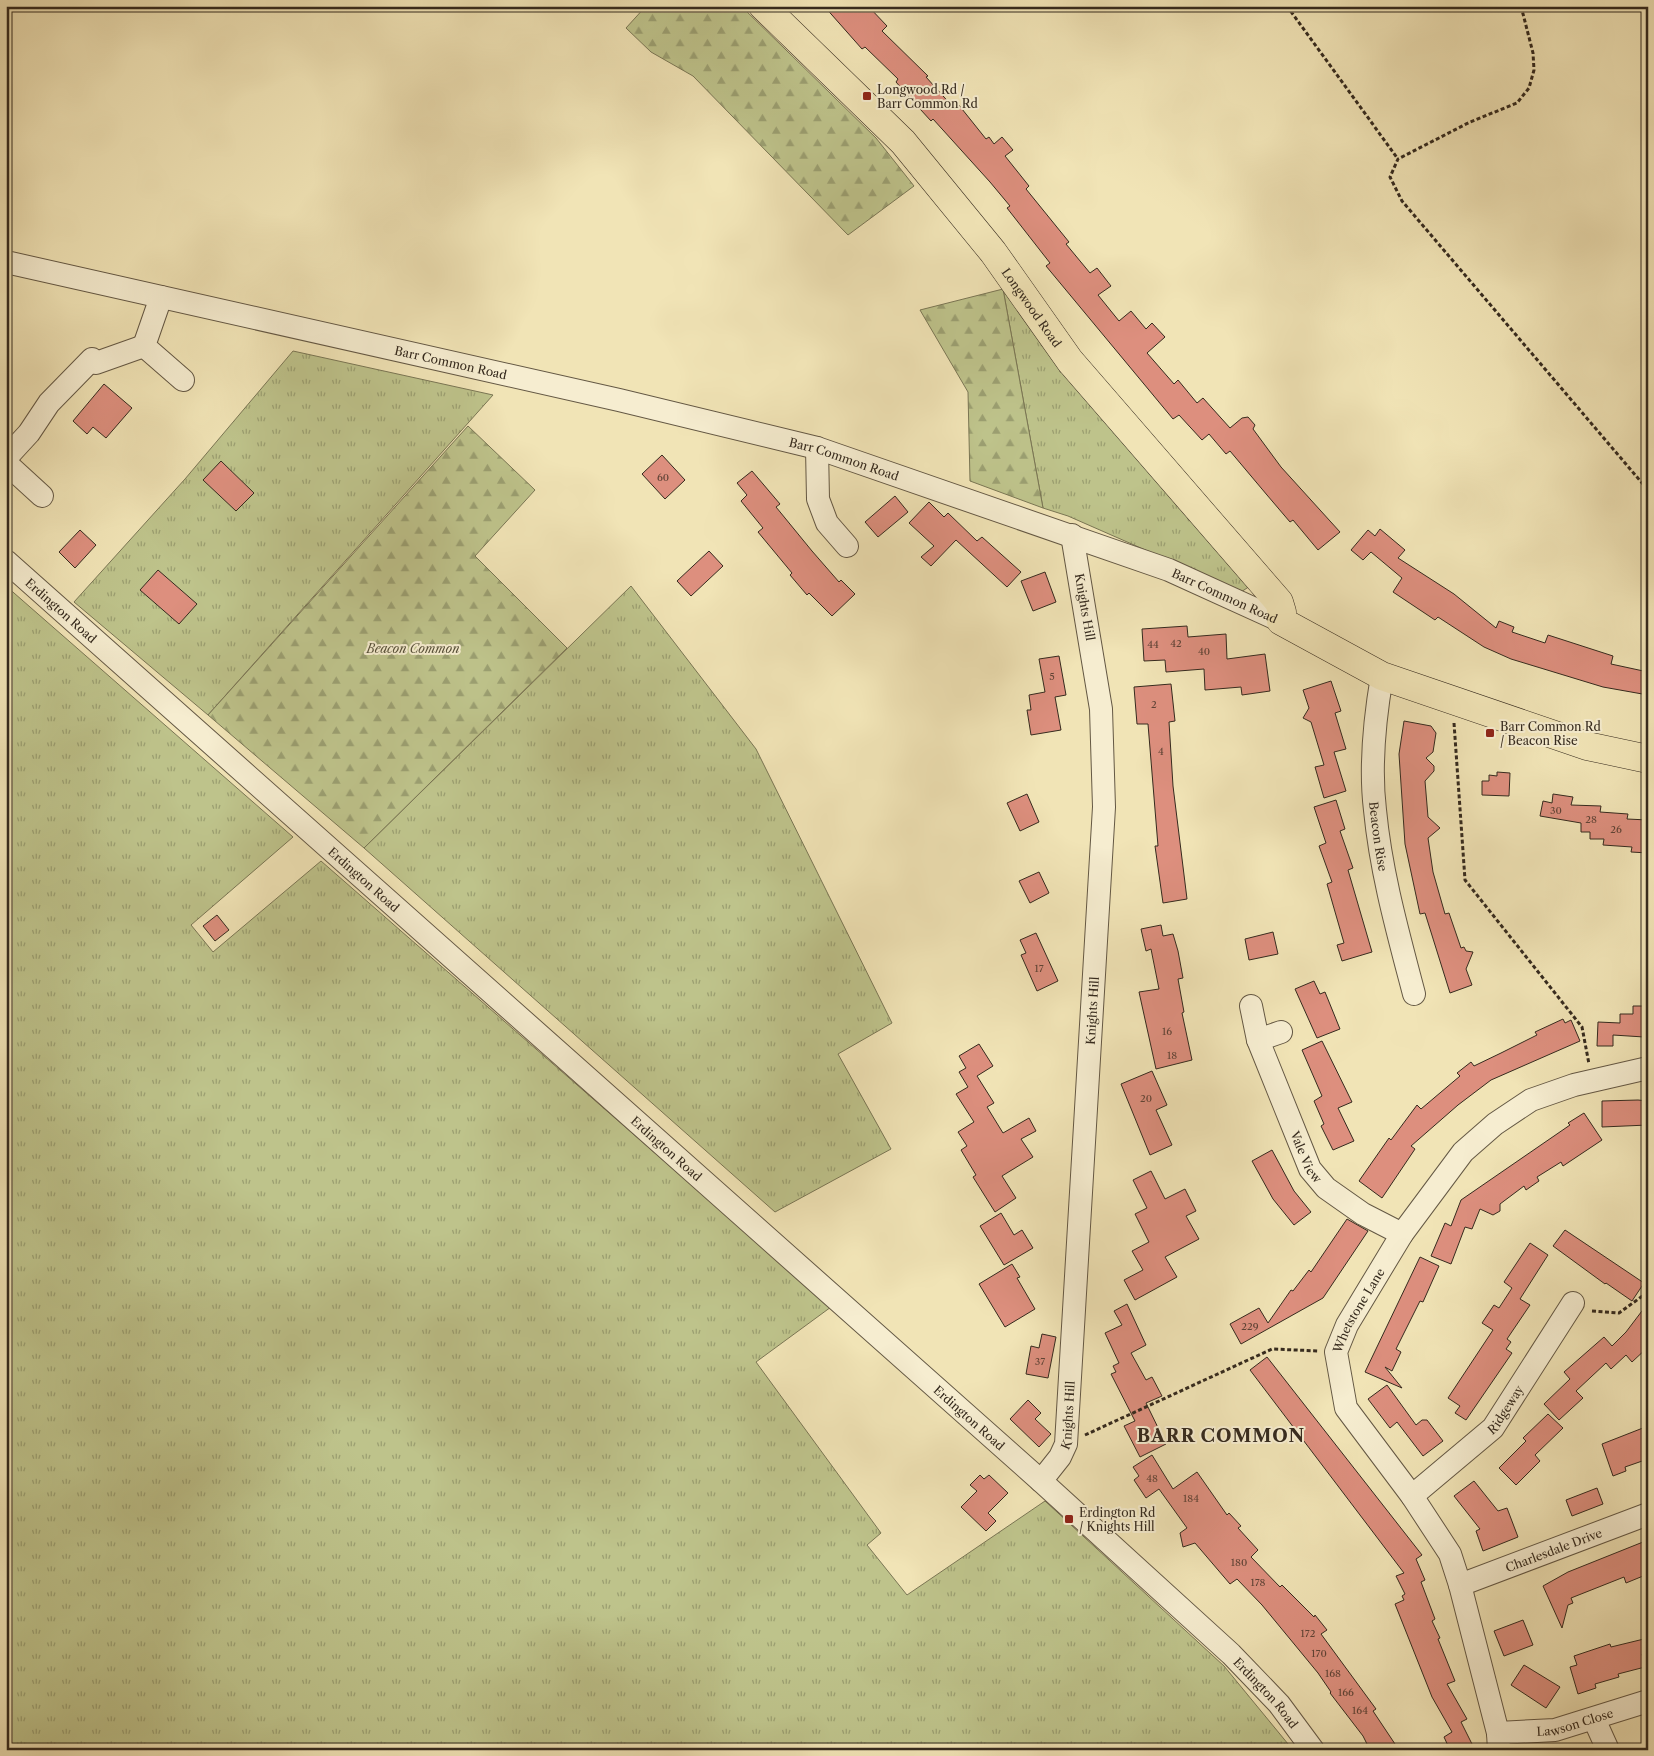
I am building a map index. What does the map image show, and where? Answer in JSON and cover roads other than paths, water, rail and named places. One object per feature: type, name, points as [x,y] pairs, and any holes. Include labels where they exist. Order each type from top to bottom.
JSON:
[{"type":"main road","name":"Longwood Road","points":[[763,6],[903,142],[941,186],[993,252],[1070,361],[1279,602],[1282,612],[1281,621]]},
{"type":"main road","name":"Barr Common Road","points":[[1281,621],[1382,676],[1452,702],[1588,746],[1648,759]]},
{"type":"street","name":"Barr Common Road","points":[[6,262],[619,400],[817,448],[1169,570],[1281,621]]},
{"type":"street","points":[[144,346],[161,297]]},
{"type":"street","points":[[6,458],[29,433],[49,403],[94,362],[144,346]]},
{"type":"street","points":[[144,346],[183,380]]},
{"type":"street","points":[[817,448],[818,500],[827,523],[846,546]]},
{"type":"street","points":[[6,463],[42,496]]},
{"type":"street","name":"Knights Hill","points":[[1041,1481],[1060,1457],[1066,1444],[1104,807],[1101,709],[1072,535]]},
{"type":"street","name":"Erdington Road","points":[[6,561],[1041,1481],[1232,1654],[1279,1704],[1313,1750]]},
{"type":"street","name":"Beacon Rise","points":[[1382,676],[1375,719],[1374,809],[1389,898],[1414,994]]},
{"type":"street","name":"Vale View","points":[[1251,1006],[1258,1040],[1310,1169],[1326,1188],[1363,1214],[1402,1234]]},
{"type":"street","points":[[1258,1040],[1281,1032]]},
{"type":"street","name":"Whetstone Lane","points":[[1499,1741],[1460,1585],[1450,1554],[1412,1496],[1346,1408],[1336,1352],[1347,1325],[1402,1234],[1463,1152],[1496,1124],[1531,1100],[1574,1085],[1648,1068]]},
{"type":"street","name":"Ridgeway","points":[[1412,1496],[1493,1428],[1576,1302]]},
{"type":"street","name":"Charlesdale Drive","points":[[1460,1585],[1648,1514]]},
{"type":"street","name":"Lawson Close","points":[[1499,1741],[1555,1730],[1594,1719],[1648,1700]]},
{"type":"street","points":[[1594,1719],[1608,1750]]},
{"type":"place","name":"Longwood Rd / Barr Common Rd","points":[[867,96]]},
{"type":"place","name":"Barr Common Rd / Beacon Rise","points":[[1490,733]]},
{"type":"place","name":"Erdington Rd / Knights Hill","points":[[1069,1519]]},
{"type":"district","name":"BARR COMMON","points":[[1221,1436]]},
{"type":"park label","name":"Beacon Common","points":[[413,648]]}]
